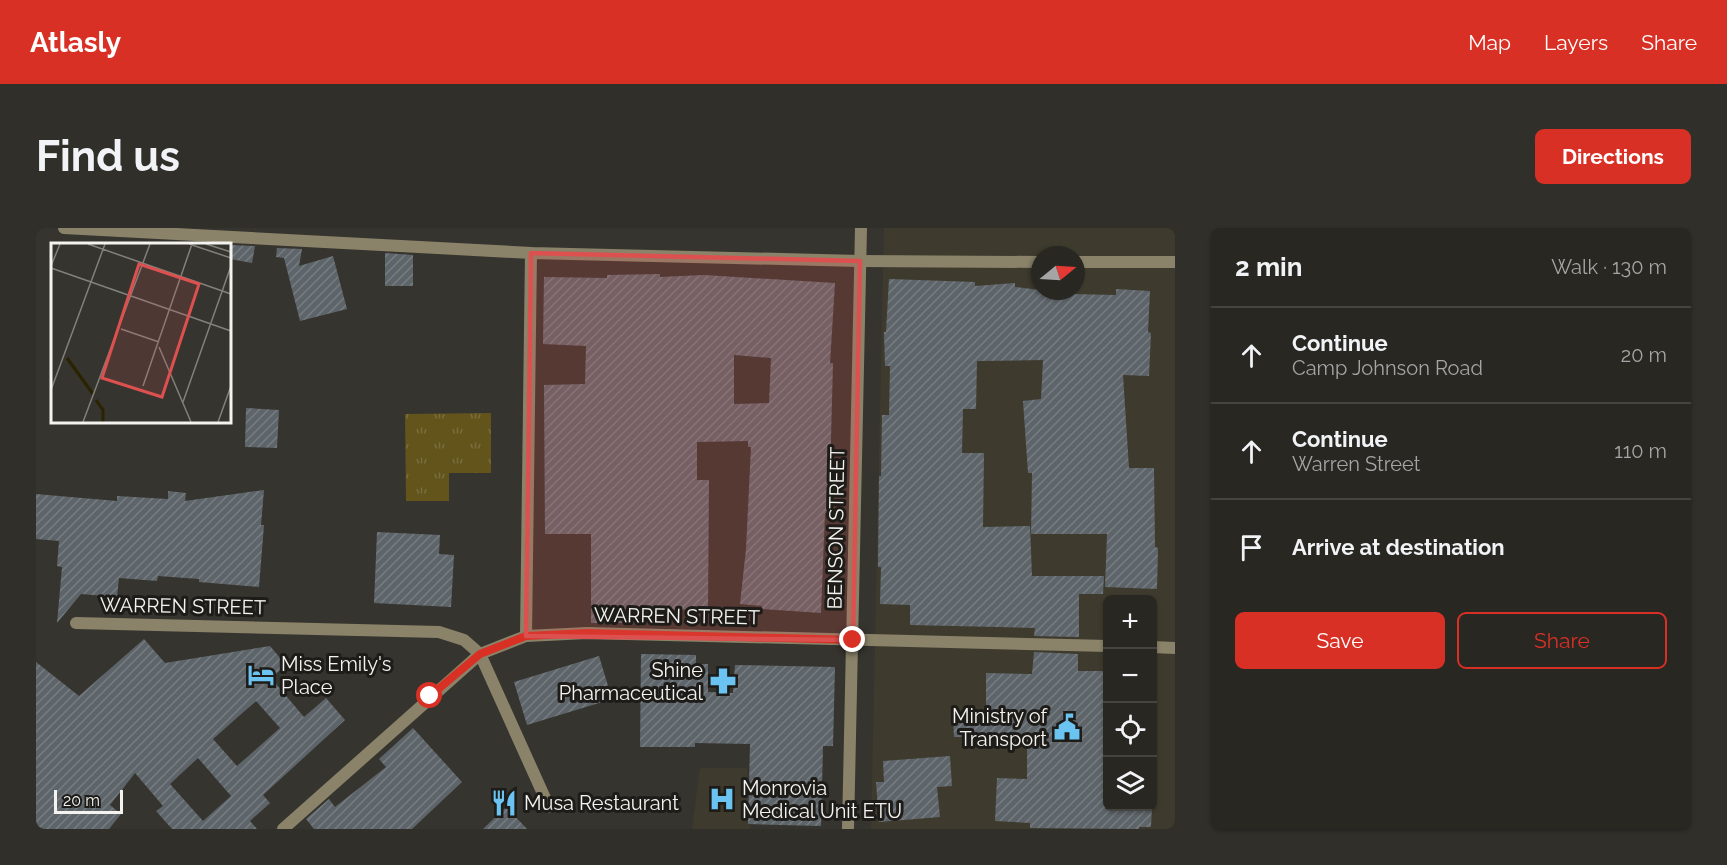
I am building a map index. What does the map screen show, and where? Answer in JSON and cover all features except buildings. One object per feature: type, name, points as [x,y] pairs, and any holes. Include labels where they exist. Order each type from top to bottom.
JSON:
[{"type":"street","points":[[64,228],[531,253],[860,261],[1031,262]]},
{"type":"street","name":"BENSON STREET","points":[[848,829],[861,228]]},
{"type":"street","points":[[526,636],[531,253]]},
{"type":"street","points":[[1085,262],[1175,262]]},
{"type":"street","name":"WARREN STREET","points":[[76,623],[439,632],[464,640],[480,654],[526,636],[587,633],[1103,646]]},
{"type":"street","points":[[1157,647],[1175,648]]},
{"type":"street","points":[[283,829],[480,654],[549,807]]},
{"type":"highlighted area","points":[[531,253],[860,261],[853,640],[526,636]]},
{"type":"shaded area","points":[[884,228],[1175,228],[1175,829],[871,829]]},
{"type":"shaded area","name":"Monrovia Medical Unit ETU","points":[[700,768],[747,768],[750,829],[692,829]]},
{"type":"green space","points":[[491,413],[491,473],[449,473],[449,501],[406,501],[405,414]]},
{"type":"place","name":"Miss Emily's Place","points":[[261,675]]},
{"type":"place","name":"Shine Pharmaceutical","points":[[723,681]]},
{"type":"place","name":"Ministry of Transport","points":[[1067,727]]},
{"type":"place","name":"Monrovia Medical Unit ETU","points":[[722,799]]},
{"type":"place","name":"Musa Restaurant","points":[[504,803]]},
{"type":"route","points":[[430,696],[480,654],[526,636],[587,633],[853,640]]}]
